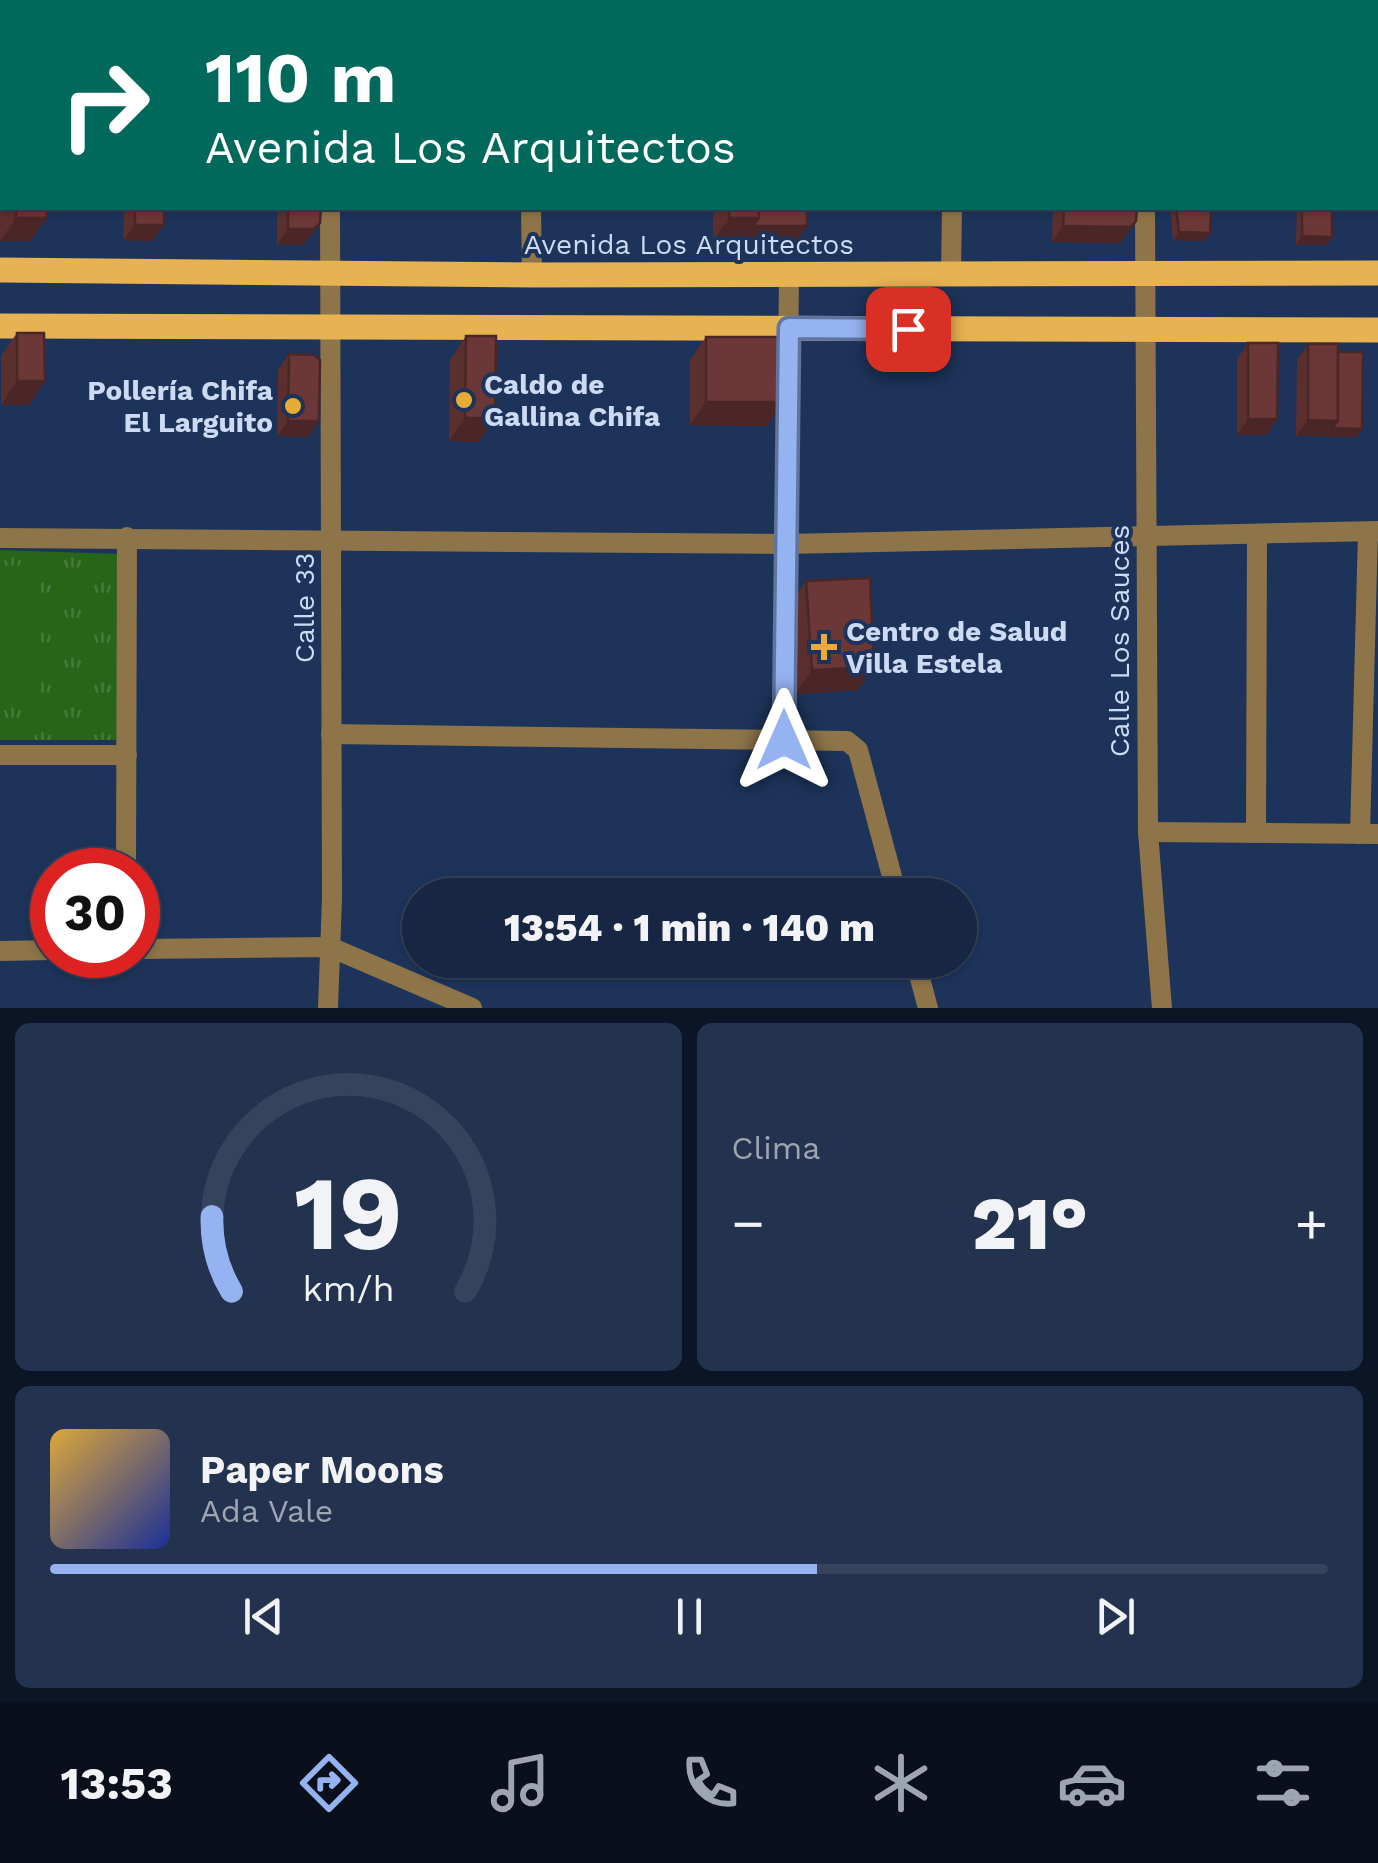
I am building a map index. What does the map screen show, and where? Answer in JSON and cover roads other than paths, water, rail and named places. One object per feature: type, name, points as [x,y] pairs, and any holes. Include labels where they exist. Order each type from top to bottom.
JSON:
[{"type":"main road","name":"Avenida Los Arquitectos","points":[[0,270],[532,275],[1378,273]]},
{"type":"main road","points":[[0,326],[1378,330]]},
{"type":"street","name":"Calle 33","points":[[328,1008],[332,734],[330,210]]},
{"type":"street","points":[[531,210],[532,275]]},
{"type":"street","points":[[951,273],[952,210]]},
{"type":"street","name":"Calle Los Sauces","points":[[1145,210],[1148,832],[1162,1008]]},
{"type":"street","points":[[784,740],[789,274]]},
{"type":"street","points":[[0,538],[786,544],[1373,531],[1369,834],[1148,832]]},
{"type":"street","points":[[1256,833],[1257,534]]},
{"type":"street","points":[[126,848],[127,536]]},
{"type":"street","points":[[332,734],[847,741],[858,750],[892,878]]},
{"type":"street","points":[[0,755],[126,755]]},
{"type":"street","points":[[160,949],[330,947],[472,1008]]},
{"type":"street","points":[[0,951],[30,950]]},
{"type":"street","points":[[919,978],[928,1008]]},
{"type":"place","name":"Caldo de Gallina Chifa","points":[[464,400]]},
{"type":"place","name":"Pollería Chifa El Larguito","points":[[293,406]]},
{"type":"place","name":"Centro de Salud Villa Estela","points":[[824,647]]}]
